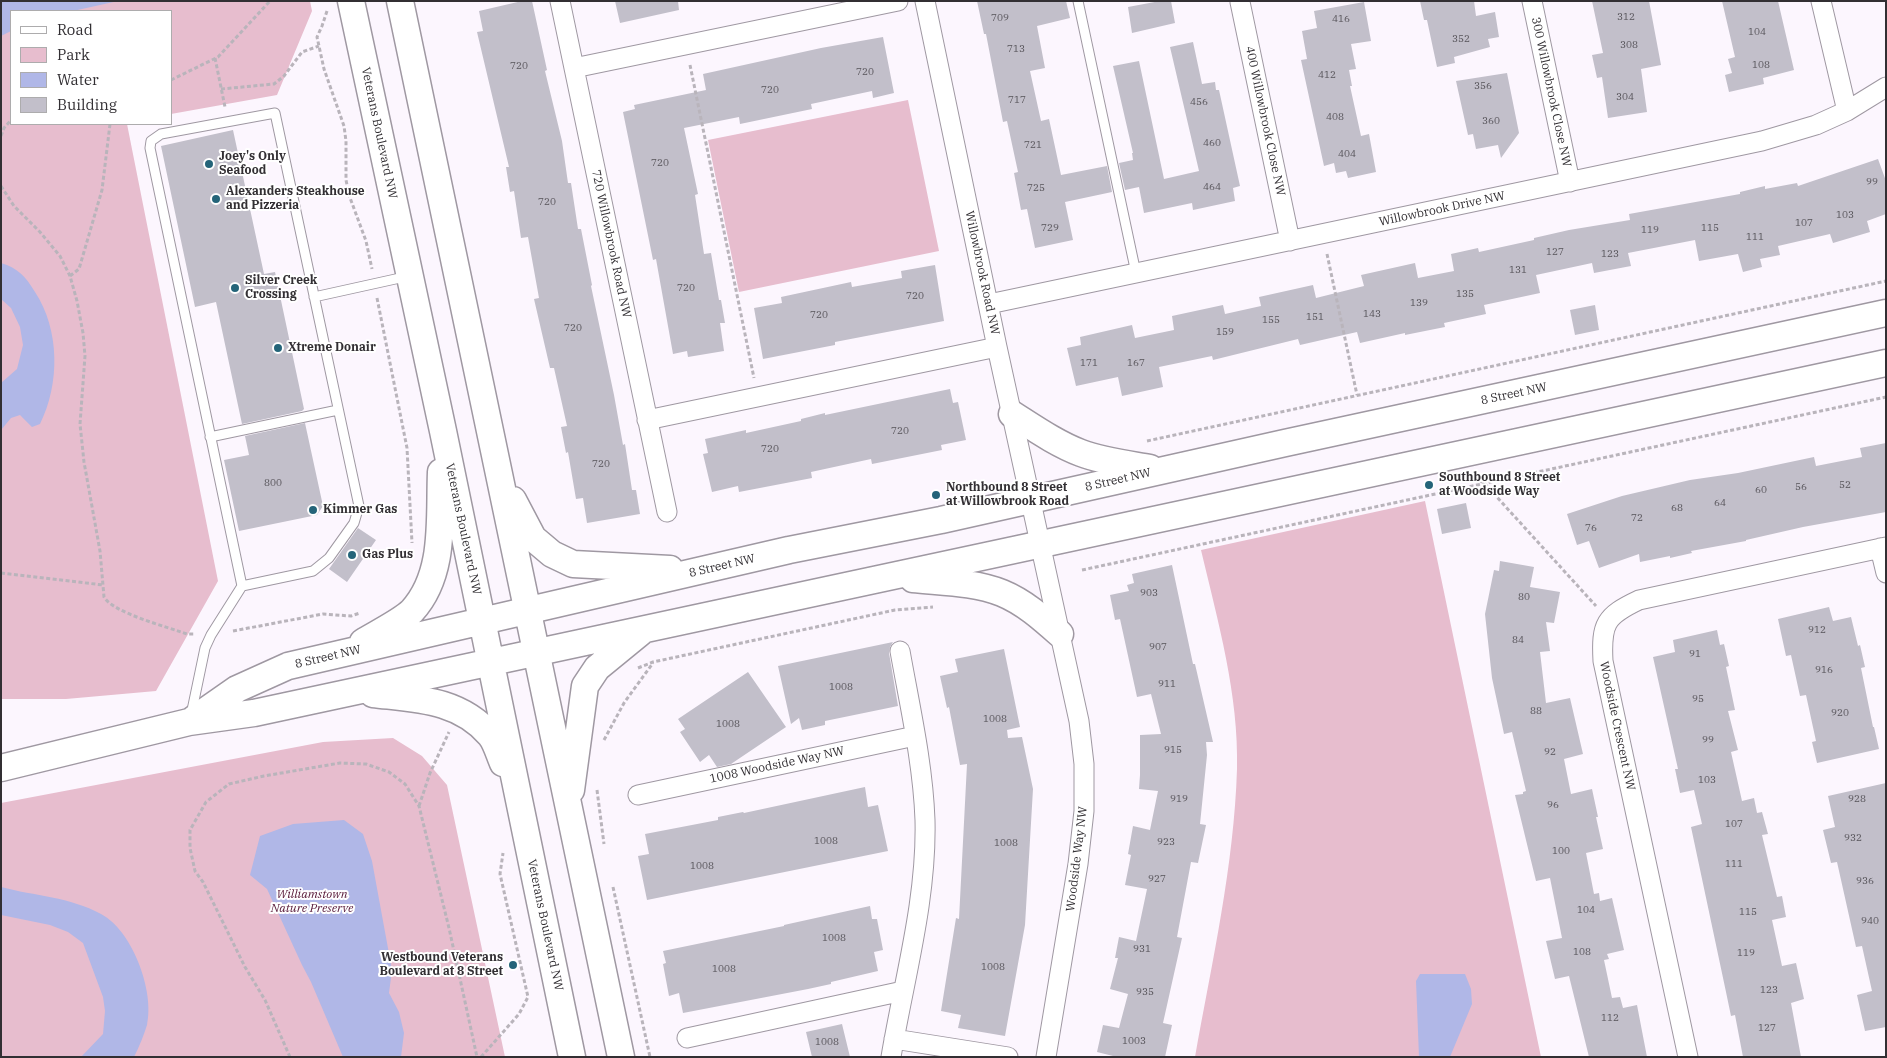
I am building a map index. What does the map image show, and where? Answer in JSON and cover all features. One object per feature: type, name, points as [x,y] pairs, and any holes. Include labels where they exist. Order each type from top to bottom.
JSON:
[{"type":"main road","name":"Veterans Boulevard NW","points":[[351,1],[443,431],[572,1057]]},
{"type":"main road","points":[[400,1],[621,1057]]},
{"type":"main road","name":"8 Street NW","points":[[189,722],[237,689],[288,666],[789,550],[1031,500],[1886,313]]},
{"type":"main road","name":"8 Street NW","points":[[1,768],[189,722],[254,713],[1886,363]]},
{"type":"main road","points":[[1012,414],[1081,453],[1107,460],[1163,470]]},
{"type":"main road","points":[[346,653],[411,612],[429,588],[438,554],[443,431]]},
{"type":"main road","points":[[499,473],[533,538],[552,554],[573,564],[698,571]]},
{"type":"main road","points":[[890,576],[961,584],[1004,594],[1034,611],[1060,634]]},
{"type":"main road","points":[[569,808],[585,686],[597,668],[646,629]]},
{"type":"main road","points":[[353,691],[434,702],[461,711],[491,736],[517,791]]},
{"type":"street","name":"720 Willowbrook Road NW","points":[[560,1],[667,512]]},
{"type":"street","points":[[574,68],[898,1]]},
{"type":"street","name":"Willowbrook Road NW","points":[[925,1],[1040,544]]},
{"type":"street","name":"300 Willowbrook Close NW","points":[[1532,1],[1570,182]]},
{"type":"street","points":[[1821,1],[1847,111]]},
{"type":"street","name":"400 Willowbrook Close NW","points":[[1240,2],[1290,241]]},
{"type":"street","name":"Willowbrook Drive NW","points":[[989,304],[1762,141],[1816,124],[1847,111],[1886,87]]},
{"type":"street","points":[[648,420],[998,347]]},
{"type":"street","name":"Woodside Way NW","points":[[1040,544],[1079,722],[1084,764],[1084,811],[1078,864],[1046,1057]]},
{"type":"street","points":[[1608,620],[1623,608],[1639,600],[1883,548],[1886,573]]},
{"type":"street","name":"Woodside Crescent NW","points":[[1608,620],[1602,638],[1603,661],[1688,1057]]},
{"type":"street","points":[[900,651],[915,736],[925,822],[923,864],[916,922],[892,1048],[1008,1057]]},
{"type":"street","name":"1008 Woodside Way NW","points":[[638,795],[915,736]]},
{"type":"street","points":[[688,1038],[903,991]]},
{"type":"lane","points":[[1078,1],[1136,273]]},
{"type":"lane","points":[[189,722],[206,648],[211,635],[242,586],[150,148],[151,141],[161,134],[275,113],[359,506],[354,523],[329,558],[313,571],[242,586]]},
{"type":"lane","points":[[314,297],[409,276]]},
{"type":"lane","points":[[210,437],[338,410]]},
{"type":"path","points":[[172,80],[215,58],[270,1]]},
{"type":"path","points":[[686,45],[758,397]]},
{"type":"path","points":[[221,88],[274,84],[284,76],[302,52],[319,46]]},
{"type":"path","points":[[215,58],[228,122]]},
{"type":"path","points":[[1,136],[4,128],[10,121]]},
{"type":"path","points":[[70,276],[79,269],[102,190],[110,125]]},
{"type":"path","points":[[1,186],[14,206],[40,232],[60,256],[70,276],[83,332],[86,356],[80,424],[84,462],[100,551],[104,597],[107,602],[118,610],[187,634],[211,635],[323,614],[351,616],[365,611]]},
{"type":"path","points":[[1322,234],[1357,396]]},
{"type":"path","points":[[1141,441],[1150,441],[1886,281]]},
{"type":"path","points":[[1082,570],[1886,397]]},
{"type":"path","points":[[1484,484],[1608,620]]},
{"type":"path","points":[[1,573],[103,585]]},
{"type":"path","points":[[635,669],[653,662],[895,610],[937,607]]},
{"type":"path","points":[[601,746],[624,703],[653,662]]},
{"type":"path","points":[[419,806],[430,773],[451,727]]},
{"type":"path","points":[[290,1057],[265,1000],[244,967],[202,882],[194,871],[190,848],[190,830],[206,802],[229,784],[340,763],[366,764],[388,772],[405,784],[419,806],[477,1057]]},
{"type":"path","points":[[598,782],[597,790],[606,854]]},
{"type":"path","points":[[482,1057],[519,1014],[528,997],[500,874],[503,850]]},
{"type":"path","points":[[612,883],[650,1057]]},
{"type":"green space","points":[[1,1],[310,1],[312,11],[277,95],[172,114],[172,10],[10,10],[10,125],[127,125],[218,581],[156,691],[66,699],[1,699]]},
{"type":"green space","points":[[908,100],[939,251],[739,292],[708,140]]},
{"type":"green space","points":[[1425,501],[1541,1057],[1195,1057],[1227,878],[1232,842],[1237,769],[1237,741],[1231,686],[1201,550]]},
{"type":"green space","name":"Williamstown Nature Preserve","points":[[393,738],[422,756],[447,785],[505,1057],[1,1057],[1,803],[323,742]]},
{"type":"water","points":[[1,1],[118,1],[78,10],[10,10],[10,32],[1,36]]},
{"type":"water","points":[[1,263],[21,274],[35,292],[43,307],[53,340],[54,375],[47,408],[40,424],[32,427],[20,415],[11,418],[1,430],[1,383],[17,369],[23,345],[20,327],[11,308],[1,299]]},
{"type":"water","points":[[344,820],[363,834],[372,861],[392,970],[389,993],[399,1012],[404,1033],[401,1057],[343,1057],[311,982],[267,889],[250,875],[260,836],[293,824]]},
{"type":"water","points":[[1,887],[65,900],[89,908],[112,922],[122,933],[139,963],[148,996],[149,1011],[147,1025],[134,1057],[81,1057],[103,1034],[105,1011],[103,997],[83,943],[68,932],[50,925],[1,915]]},
{"type":"water","points":[[1420,974],[1465,974],[1471,989],[1472,1004],[1450,1057],[1419,1057],[1416,981]]},
{"type":"building","points":[[522,1],[532,1],[547,70],[545,71],[562,141],[568,183],[571,183],[578,229],[581,229],[623,445],[625,444],[632,490],[636,490],[640,514],[587,523],[583,498],[576,499],[568,452],[566,453],[561,427],[567,426],[554,368],[550,368],[534,299],[539,298],[528,237],[521,238],[514,191],[510,192],[506,167],[509,167],[477,32],[483,31],[479,11]]},
{"type":"building","points":[[615,1],[678,1],[679,10],[620,23]]},
{"type":"building","points":[[977,1],[1066,1],[1070,18],[1037,26],[1045,68],[1030,71],[1041,121],[1049,119],[1061,175],[1107,166],[1112,192],[1065,202],[1073,240],[1035,248],[1027,209],[1021,210],[1014,173],[1018,172],[1007,121],[1003,122],[986,34],[984,34]]},
{"type":"building","points":[[1160,1],[1171,1],[1175,23],[1132,33],[1128,7]]},
{"type":"building","points":[[1420,1],[1474,1],[1476,16],[1495,12],[1499,37],[1488,39],[1490,47],[1454,57],[1455,63],[1437,67],[1427,20],[1424,20]]},
{"type":"building","points":[[1592,1],[1649,1],[1661,65],[1641,69],[1647,112],[1608,118],[1602,77],[1597,78],[1592,55],[1603,53]]},
{"type":"building","points":[[1722,1],[1778,1],[1794,70],[1763,78],[1764,84],[1729,92],[1725,75],[1732,73],[1728,59],[1735,57]]},
{"type":"building","points":[[1364,2],[1371,41],[1351,44],[1356,69],[1349,70],[1352,86],[1350,86],[1361,136],[1369,134],[1376,172],[1348,178],[1346,171],[1336,173],[1334,163],[1324,166],[1301,60],[1307,59],[1302,31],[1317,28],[1314,11]]},
{"type":"building","points":[[883,37],[894,93],[873,98],[872,91],[811,104],[812,109],[740,124],[739,117],[684,128],[698,194],[695,195],[704,254],[711,253],[719,300],[721,300],[725,323],[720,323],[724,351],[688,357],[687,351],[673,354],[656,259],[653,260],[623,112],[635,109],[634,105],[706,90],[703,74],[821,48]]},
{"type":"building","points":[[1193,42],[1202,84],[1215,82],[1216,90],[1219,90],[1240,186],[1233,188],[1235,201],[1193,210],[1192,203],[1144,213],[1139,187],[1125,190],[1119,163],[1133,160],[1133,153],[1113,66],[1139,61],[1164,179],[1199,171],[1170,47]]},
{"type":"building","points":[[1507,73],[1519,133],[1501,158],[1498,145],[1476,149],[1473,134],[1468,135],[1456,81]]},
{"type":"building","name":"Silver Creek Crossing","points":[[233,130],[264,274],[275,272],[304,409],[242,424],[216,302],[195,307],[161,146]]},
{"type":"building","points":[[1878,159],[1886,181],[1886,214],[1867,221],[1870,232],[1833,243],[1830,234],[1778,246],[1780,255],[1760,259],[1762,267],[1743,272],[1738,254],[1699,261],[1695,240],[1628,253],[1631,266],[1594,273],[1592,263],[1536,275],[1540,293],[1484,305],[1486,314],[1444,323],[1445,327],[1405,335],[1405,333],[1360,343],[1357,332],[1300,345],[1298,339],[1213,360],[1212,356],[1159,367],[1163,387],[1122,396],[1118,377],[1076,386],[1067,348],[1081,345],[1080,337],[1132,325],[1135,338],[1174,330],[1172,316],[1223,305],[1225,314],[1261,306],[1259,297],[1313,285],[1316,298],[1364,286],[1361,275],[1415,263],[1418,278],[1454,271],[1451,254],[1478,248],[1479,252],[1569,230],[1630,220],[1629,214],[1740,194],[1740,192],[1765,186],[1765,189],[1797,183],[1798,186]]},
{"type":"building","points":[[935,265],[944,321],[835,342],[835,345],[763,359],[754,308],[782,303],[781,297],[851,282],[852,287],[902,278],[901,271]]},
{"type":"building","points":[[1595,305],[1599,330],[1575,335],[1570,310]]},
{"type":"building","points":[[950,389],[953,403],[958,402],[966,440],[941,445],[942,450],[872,464],[871,459],[811,472],[812,478],[739,492],[738,486],[712,492],[703,454],[708,453],[705,439],[746,430],[746,433],[801,421],[801,419],[825,413],[825,415]]},
{"type":"building","points":[[305,423],[323,506],[317,515],[239,531],[224,460],[249,455],[245,436]]},
{"type":"building","points":[[1886,443],[1886,512],[1803,527],[1746,541],[1691,551],[1692,553],[1670,558],[1670,556],[1640,562],[1639,554],[1599,568],[1589,541],[1577,545],[1567,514],[1622,496],[1690,480],[1738,473],[1814,457],[1816,466],[1862,457],[1860,448]]},
{"type":"building","points":[[1466,503],[1471,528],[1442,534],[1437,509]]},
{"type":"building","name":"Gas Plus","points":[[358,528],[376,540],[347,582],[329,569]]},
{"type":"building","points":[[1500,561],[1534,567],[1530,587],[1560,592],[1554,623],[1546,622],[1550,651],[1540,652],[1546,703],[1570,698],[1583,754],[1564,759],[1571,794],[1592,789],[1603,849],[1586,853],[1594,894],[1599,893],[1600,901],[1612,898],[1624,950],[1607,954],[1609,959],[1604,960],[1612,998],[1620,997],[1623,1008],[1637,1005],[1647,1057],[1589,1057],[1569,976],[1555,979],[1546,941],[1562,938],[1550,878],[1536,881],[1515,795],[1523,794],[1526,791],[1512,732],[1504,734],[1492,678],[1485,614],[1494,570],[1499,571]]},
{"type":"building","points":[[1172,565],[1193,664],[1195,664],[1213,742],[1206,742],[1207,755],[1200,824],[1206,825],[1198,863],[1191,862],[1177,937],[1182,938],[1163,1023],[1172,1025],[1165,1057],[1117,1057],[1097,1052],[1103,1025],[1119,1028],[1128,994],[1110,989],[1118,958],[1115,958],[1119,937],[1136,941],[1147,889],[1125,885],[1131,855],[1128,854],[1133,826],[1150,830],[1158,791],[1139,789],[1140,735],[1161,734],[1151,694],[1137,697],[1120,619],[1115,620],[1110,595],[1129,591],[1127,585],[1134,583],[1132,574]]},
{"type":"building","points":[[1829,607],[1833,621],[1851,617],[1865,667],[1861,668],[1879,749],[1817,763],[1812,742],[1816,741],[1806,695],[1800,696],[1791,655],[1786,656],[1778,619]]},
{"type":"building","points":[[1717,630],[1720,645],[1724,644],[1729,666],[1726,667],[1735,710],[1728,711],[1738,750],[1731,752],[1742,801],[1754,798],[1757,813],[1762,812],[1768,834],[1762,835],[1777,897],[1782,896],[1786,917],[1772,920],[1782,966],[1796,963],[1804,999],[1791,1003],[1801,1057],[1743,1057],[1735,1015],[1731,1016],[1691,827],[1702,824],[1694,790],[1680,793],[1675,769],[1678,769],[1653,657],[1675,652],[1673,640]]},
{"type":"building","points":[[893,642],[889,653],[898,706],[825,721],[825,725],[802,730],[799,718],[791,724],[778,666]]},
{"type":"building","points":[[1004,649],[1020,727],[1007,730],[1008,738],[1022,737],[1033,789],[1025,925],[1005,1036],[958,1028],[961,1015],[941,1011],[956,918],[959,919],[967,764],[960,765],[949,707],[947,708],[940,676],[958,672],[955,659]]},
{"type":"building","points":[[748,672],[786,727],[731,764],[717,767],[709,755],[700,762],[680,732],[685,729],[678,719]]},
{"type":"building","points":[[1886,783],[1886,1027],[1865,1031],[1857,995],[1872,991],[1862,946],[1856,947],[1837,862],[1831,863],[1823,830],[1835,827],[1828,796]]},
{"type":"building","points":[[865,787],[868,807],[878,805],[888,851],[647,900],[638,856],[649,854],[645,834],[718,820],[718,817]]},
{"type":"building","points":[[870,906],[872,919],[877,919],[883,950],[874,952],[878,971],[808,989],[683,1013],[679,993],[669,996],[663,964],[666,963],[663,951]]},
{"type":"building","points":[[842,1024],[850,1057],[812,1057],[806,1032]]},
{"type":"place","name":"Joey's Only Seafood","points":[[209,164]]},
{"type":"place","name":"Alexanders Steakhouse and Pizzeria","points":[[216,199]]},
{"type":"place","name":"Silver Creek Crossing","points":[[235,288]]},
{"type":"place","name":"Xtreme Donair","points":[[278,348]]},
{"type":"place","name":"Southbound 8 Street at Woodside Way","points":[[1429,485]]},
{"type":"place","name":"Northbound 8 Street at Willowbrook Road","points":[[936,495]]},
{"type":"place","name":"Kimmer Gas","points":[[313,510]]},
{"type":"place","name":"Gas Plus","points":[[352,555]]},
{"type":"place","name":"Westbound Veterans Boulevard at 8 Street","points":[[513,965]]}]
